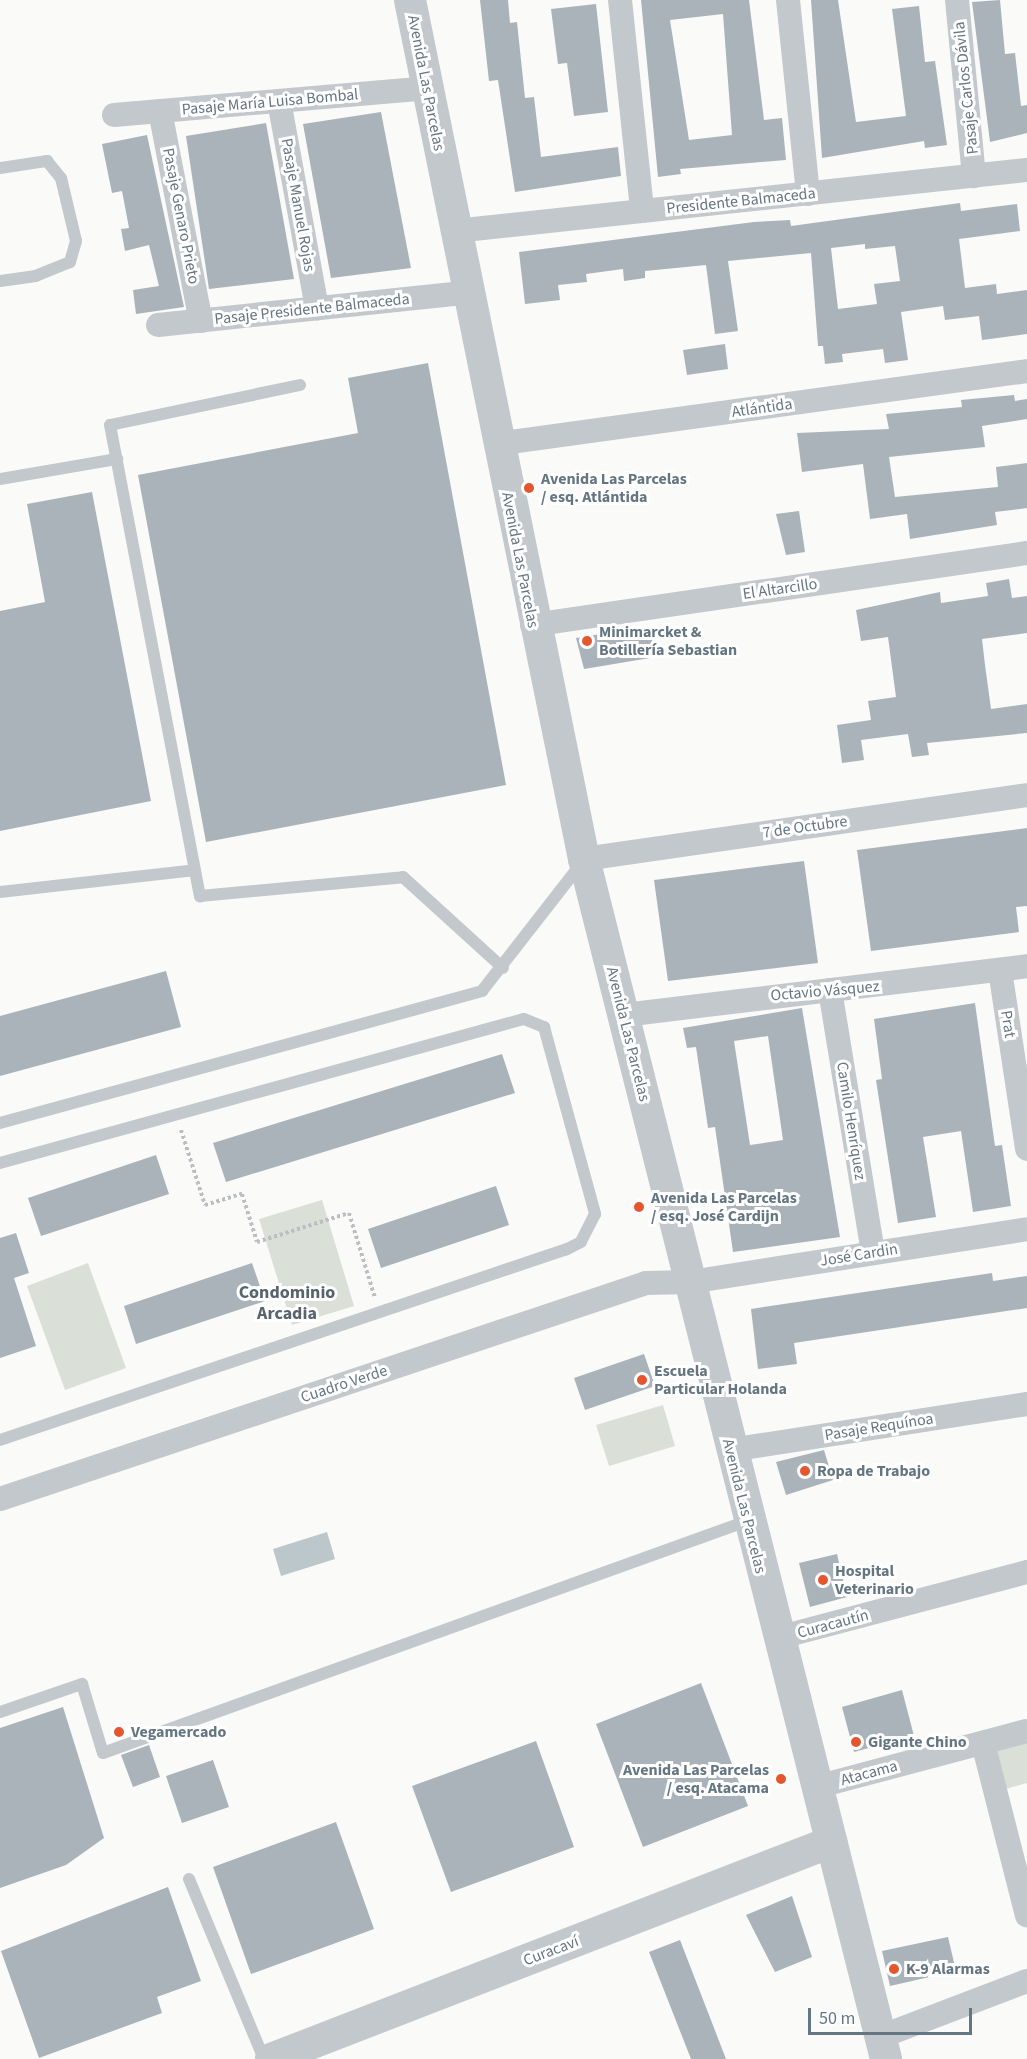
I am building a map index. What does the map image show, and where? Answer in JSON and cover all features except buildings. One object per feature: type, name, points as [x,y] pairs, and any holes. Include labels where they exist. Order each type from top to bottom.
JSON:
[{"type":"street","name":"Avenida Las Parcelas","points":[[410,0],[465,292],[532,625],[584,859],[747,1521],[883,2048]]},
{"type":"street","points":[[620,0],[642,211]]},
{"type":"street","points":[[788,0],[808,194]]},
{"type":"street","name":"Pasaje Carlos Dávila","points":[[957,0],[974,176]]},
{"type":"street","name":"Pasaje María Luisa Bombal","points":[[114,115],[427,88]]},
{"type":"street","name":"Pasaje Manuel Rojas","points":[[279,101],[317,309]]},
{"type":"street","name":"Pasaje Genaro Prieto","points":[[160,111],[201,321]]},
{"type":"street","name":"Presidente Balmaceda","points":[[455,231],[1027,170]]},
{"type":"street","name":"Pasaje Presidente Balmaceda","points":[[158,325],[465,292]]},
{"type":"street","name":"Atlántida","points":[[497,444],[1027,371]]},
{"type":"street","name":"El Altarcillo","points":[[532,625],[1027,553]]},
{"type":"street","name":"7 de Octubre","points":[[584,859],[1027,795]]},
{"type":"street","name":"Octavio Vásquez","points":[[624,1015],[1027,966]]},
{"type":"street","name":"Prat","points":[[1000,970],[1027,1149]]},
{"type":"street","name":"Camilo Henríquez","points":[[830,990],[873,1253]]},
{"type":"street","name":"José Cardin","points":[[690,1282],[1027,1229]]},
{"type":"street","name":"Cuadro Verde","points":[[0,1499],[646,1283],[690,1282]]},
{"type":"street","name":"Pasaje Requínoa","points":[[730,1450],[1027,1404]]},
{"type":"street","name":"Curacautín","points":[[777,1638],[1027,1572]]},
{"type":"street","name":"Atacama","points":[[816,1787],[1027,1731]]},
{"type":"street","points":[[983,1743],[1027,1915]]},
{"type":"street","name":"Curacaví","points":[[271,2059],[831,1842]]},
{"type":"street","points":[[883,2048],[1027,1981]]},
{"type":"lane","points":[[0,168],[47,161],[61,178],[76,241],[70,262],[36,276],[0,281]]},
{"type":"lane","points":[[300,385],[110,425],[200,896],[403,877],[503,968]]},
{"type":"lane","points":[[0,479],[117,459]]},
{"type":"lane","points":[[0,1123],[482,991],[503,968],[584,859]]},
{"type":"lane","points":[[0,892],[195,870]]},
{"type":"lane","points":[[0,1163],[524,1019],[544,1027],[595,1214],[589,1230],[567,1250],[0,1440]]},
{"type":"lane","points":[[0,1712],[82,1684],[103,1753],[747,1521]]},
{"type":"lane","points":[[189,1879],[264,2059]]},
{"type":"path","points":[[177,1115],[205,1205],[242,1194],[257,1242],[349,1213],[379,1313]]},
{"type":"shaded area","points":[[322,1200],[354,1306],[292,1325],[259,1219]]},
{"type":"shaded area","points":[[88,1263],[126,1368],[65,1390],[27,1286]]},
{"type":"shaded area","points":[[663,1405],[675,1446],[609,1466],[596,1425]]},
{"type":"shaded area","points":[[327,1532],[335,1559],[281,1576],[273,1549]]},
{"type":"shaded area","points":[[1027,1739],[1027,1783],[1002,1790],[992,1748]]},
{"type":"place","name":"Avenida Las Parcelas / esq. Atlántida","points":[[529,488]]},
{"type":"place","name":"Minimarcket & Botillería Sebastian","points":[[587,641]]},
{"type":"place","name":"Avenida Las Parcelas / esq. José Cardijn","points":[[639,1207]]},
{"type":"place","name":"Escuela Particular Holanda","points":[[642,1380]]},
{"type":"place","name":"Ropa de Trabajo","points":[[805,1471]]},
{"type":"place","name":"Hospital Veterinario","points":[[823,1580]]},
{"type":"place","name":"Vegamercado","points":[[119,1732]]},
{"type":"place","name":"Gigante Chino","points":[[856,1742]]},
{"type":"place","name":"Avenida Las Parcelas / esq. Atacama","points":[[781,1779]]},
{"type":"place","name":"K-9 Alarmas","points":[[894,1969]]},
{"type":"district","name":"Condominio Arcadia","points":[[287,1304]]}]
